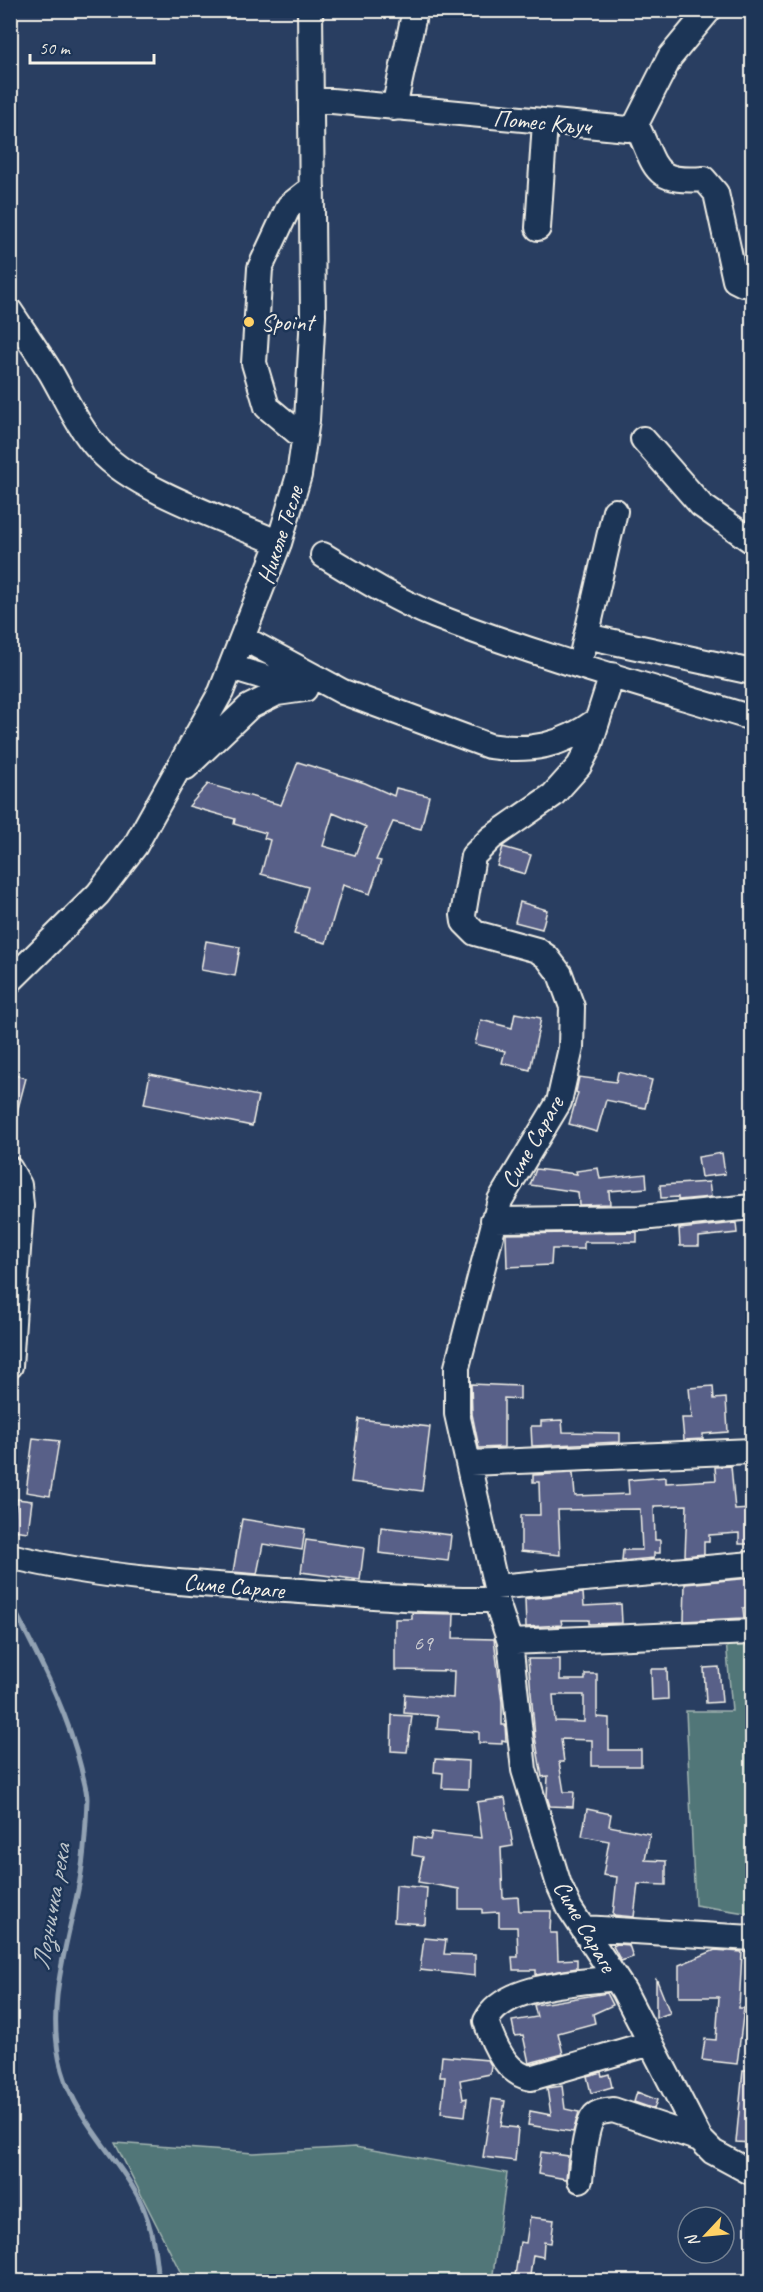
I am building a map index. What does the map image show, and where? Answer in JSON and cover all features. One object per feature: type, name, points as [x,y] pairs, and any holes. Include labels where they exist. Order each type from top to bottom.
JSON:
[{"type":"street","name":"Николе Тесле","points":[[10,981],[98,894],[135,846],[220,692],[279,543],[299,475],[313,315],[310,10]]},
{"type":"street","points":[[394,108],[415,10]]},
{"type":"street","points":[[709,10],[670,57],[636,124],[659,172],[669,179],[704,179],[716,193],[735,280],[743,284],[753,280]]},
{"type":"street","name":"Потес Кључ","points":[[311,99],[628,129],[636,124]]},
{"type":"street","points":[[538,228],[545,122]]},
{"type":"street","points":[[304,438],[267,407],[254,363],[260,268],[289,206],[312,188]]},
{"type":"street","points":[[10,311],[99,451],[152,488],[279,543]]},
{"type":"street","points":[[643,439],[701,505],[753,541]]},
{"type":"street","points":[[580,664],[615,511]]},
{"type":"street","points":[[323,555],[374,586],[434,615],[612,675],[753,718]]},
{"type":"street","points":[[586,636],[753,672]]},
{"type":"street","points":[[243,638],[343,692],[489,746],[513,749],[546,747],[583,731],[596,721]]},
{"type":"street","points":[[231,667],[284,685],[343,692]]},
{"type":"street","name":"Симе Сараге","points":[[612,675],[589,747],[579,766],[553,795],[478,849],[469,866],[464,922],[475,933],[537,950],[547,957],[560,974],[572,1007],[572,1039],[559,1101],[508,1182],[493,1220],[457,1367],[457,1414],[470,1463],[496,1593],[510,1642],[524,1770],[559,1885],[583,1928],[615,1977],[700,2139],[713,2152],[753,2173]]},
{"type":"street","points":[[174,777],[204,752],[249,707],[277,693],[305,688]]},
{"type":"street","points":[[546,747],[564,765],[566,781]]},
{"type":"street","points":[[10,1169],[19,1185],[21,1206],[10,1366]]},
{"type":"street","points":[[493,1220],[641,1218],[753,1207]]},
{"type":"street","points":[[470,1463],[753,1450]]},
{"type":"street","name":"Симе Сараге","points":[[10,1556],[37,1563],[196,1584],[445,1601],[496,1593]]},
{"type":"street","points":[[496,1593],[753,1564]]},
{"type":"street","points":[[510,1642],[753,1632]]},
{"type":"street","points":[[583,1928],[753,1938]]},
{"type":"street","points":[[615,1977],[519,1994],[490,2012],[486,2021],[488,2027],[509,2067],[515,2074],[531,2078],[651,2043]]},
{"type":"street","points":[[580,2180],[590,2125],[594,2117],[601,2112],[613,2110],[700,2139]]},
{"type":"green space","points":[[752,1626],[752,1914],[695,1905],[686,1711],[732,1711],[725,1629]]},
{"type":"green space","points":[[115,2143],[254,2153],[355,2147],[507,2173],[492,2281],[185,2281]]},
{"type":"building","points":[[298,762],[365,783],[394,796],[396,788],[429,796],[421,829],[393,822],[376,860],[381,861],[370,894],[343,885],[326,943],[294,934],[308,887],[261,874],[270,840],[264,838],[266,833],[234,824],[235,819],[189,806],[208,784],[281,805]],"holes":[[[333,813],[366,827],[355,855],[323,846]]]},
{"type":"building","points":[[503,847],[531,855],[525,874],[497,866]]},
{"type":"building","points":[[520,902],[547,910],[542,929],[515,922]]},
{"type":"building","points":[[206,941],[240,947],[235,976],[201,970]]},
{"type":"building","points":[[515,1013],[541,1018],[530,1070],[502,1063],[505,1051],[475,1044],[481,1020],[512,1028]]},
{"type":"building","points":[[618,1072],[652,1080],[645,1108],[606,1100],[597,1132],[569,1124],[578,1093],[576,1092],[579,1077],[616,1082]]},
{"type":"building","points":[[10,1074],[26,1078],[15,1120],[10,1119]]},
{"type":"building","points":[[150,1074],[258,1096],[252,1126],[144,1104]]},
{"type":"building","points":[[722,1153],[725,1174],[701,1177],[698,1157]]},
{"type":"building","points":[[598,1168],[600,1179],[646,1174],[647,1188],[609,1191],[610,1204],[579,1205],[578,1192],[530,1185],[536,1169],[577,1174],[576,1171]]},
{"type":"building","points":[[709,1182],[711,1197],[678,1200],[678,1197],[661,1198],[660,1185]]},
{"type":"building","points":[[736,1223],[737,1233],[699,1237],[699,1246],[680,1246],[679,1229]]},
{"type":"building","points":[[637,1232],[637,1242],[584,1242],[584,1249],[552,1249],[551,1265],[507,1267],[506,1234]]},
{"type":"building","points":[[471,1384],[520,1386],[520,1399],[504,1398],[504,1447],[479,1448],[472,1414]]},
{"type":"building","points":[[713,1386],[714,1399],[726,1398],[728,1432],[703,1434],[703,1439],[684,1440],[682,1418],[692,1418],[689,1388]]},
{"type":"building","points":[[359,1419],[430,1427],[422,1491],[351,1482]]},
{"type":"building","points":[[562,1420],[563,1432],[620,1433],[620,1442],[532,1446],[531,1426],[541,1426],[541,1421]]},
{"type":"building","points":[[33,1438],[59,1441],[50,1496],[26,1492]]},
{"type":"building","points":[[731,1466],[735,1510],[750,1509],[753,1544],[739,1544],[739,1533],[709,1535],[709,1542],[704,1542],[704,1554],[685,1556],[687,1505],[654,1506],[655,1540],[660,1540],[660,1553],[654,1553],[654,1558],[622,1561],[623,1550],[642,1550],[640,1509],[558,1510],[560,1555],[521,1551],[521,1515],[540,1515],[539,1482],[533,1482],[533,1475],[573,1473],[575,1496],[629,1494],[628,1480],[666,1477],[666,1483],[716,1480],[715,1467]]},
{"type":"building","points":[[17,1499],[32,1501],[28,1532],[12,1530]]},
{"type":"building","points":[[242,1519],[305,1529],[302,1550],[263,1544],[257,1574],[233,1572]]},
{"type":"building","points":[[381,1527],[451,1535],[448,1561],[379,1553]]},
{"type":"building","points":[[306,1540],[364,1548],[360,1580],[301,1572]]},
{"type":"building","points":[[751,1578],[753,1607],[743,1608],[744,1618],[684,1621],[685,1584]]},
{"type":"building","points":[[583,1593],[584,1606],[621,1604],[622,1623],[589,1624],[589,1620],[561,1620],[562,1625],[526,1627],[525,1599]]},
{"type":"building","points":[[412,1613],[454,1614],[453,1638],[494,1639],[502,1702],[502,1725],[505,1725],[506,1741],[502,1740],[502,1744],[479,1743],[479,1732],[437,1729],[438,1716],[404,1713],[405,1694],[453,1698],[454,1671],[395,1670],[395,1619],[412,1619]]},
{"type":"building","points":[[528,1659],[560,1659],[560,1680],[585,1680],[585,1674],[597,1674],[597,1717],[609,1718],[609,1750],[641,1750],[641,1766],[592,1766],[592,1740],[561,1739],[564,1762],[559,1762],[564,1792],[574,1792],[573,1807],[550,1806],[547,1797],[548,1776],[542,1777],[535,1737]],"holes":[[[553,1695],[584,1695],[584,1722],[555,1721]]]},
{"type":"building","points":[[719,1667],[722,1702],[706,1703],[704,1668]]},
{"type":"building","points":[[651,1669],[667,1669],[668,1699],[652,1700]]},
{"type":"building","points":[[392,1715],[412,1716],[407,1752],[391,1751]]},
{"type":"building","points":[[435,1759],[469,1761],[468,1789],[442,1788],[443,1773],[434,1772]]},
{"type":"building","points":[[505,1798],[513,1846],[501,1848],[503,1898],[518,1897],[519,1911],[551,1911],[550,1933],[557,1933],[558,1960],[577,1959],[577,1968],[536,1975],[536,1970],[513,1970],[512,1957],[518,1957],[517,1927],[499,1927],[499,1912],[482,1913],[482,1909],[459,1909],[459,1889],[418,1882],[423,1857],[412,1855],[414,1837],[430,1840],[432,1832],[482,1838],[477,1802]]},
{"type":"building","points":[[587,1809],[611,1814],[609,1826],[650,1834],[645,1860],[666,1861],[666,1885],[638,1884],[634,1917],[613,1915],[617,1877],[603,1875],[609,1841],[582,1836]]},
{"type":"building","points":[[396,1885],[427,1888],[425,1924],[394,1922]]},
{"type":"building","points":[[424,1938],[446,1940],[444,1954],[475,1955],[475,1976],[420,1970]]},
{"type":"building","points":[[629,1945],[633,1957],[621,1961],[613,1946]]},
{"type":"building","points":[[715,1950],[742,1952],[739,2008],[744,2008],[737,2064],[702,2060],[705,2039],[716,2040],[719,1997],[679,1997],[679,1965]]},
{"type":"building","points":[[656,1978],[670,2013],[656,2018]]},
{"type":"building","points":[[607,1993],[613,2005],[593,2014],[595,2023],[558,2033],[563,2054],[529,2063],[523,2035],[515,2036],[512,2021],[537,2017],[534,2005]]},
{"type":"building","points":[[442,2056],[488,2060],[491,2065],[490,2074],[460,2080],[463,2099],[467,2098],[465,2116],[441,2113],[445,2077],[440,2077]]},
{"type":"building","points":[[743,2070],[753,2070],[752,2143],[736,2142]]},
{"type":"building","points":[[601,2072],[602,2076],[609,2074],[612,2087],[591,2093],[587,2076]]},
{"type":"building","points":[[562,2086],[565,2109],[579,2112],[573,2132],[528,2125],[530,2111],[551,2115],[547,2088]]},
{"type":"building","points":[[637,2092],[657,2100],[654,2109],[634,2102]]},
{"type":"building","points":[[492,2099],[505,2101],[501,2126],[518,2128],[515,2161],[483,2157]]},
{"type":"building","points":[[541,2152],[568,2156],[566,2179],[538,2174]]},
{"type":"building","points":[[530,2217],[554,2220],[551,2243],[544,2242],[543,2257],[533,2255],[529,2282],[514,2282],[520,2242],[526,2243]]},
{"type":"waterway","name":"Лозничка река","points":[[10,1601],[60,1703],[75,1746],[87,1795],[82,1868],[56,2002],[57,2047],[67,2086],[83,2116],[132,2186],[144,2209],[153,2244],[158,2282]]},
{"type":"place","name":"Spoint","points":[[249,322]]}]
